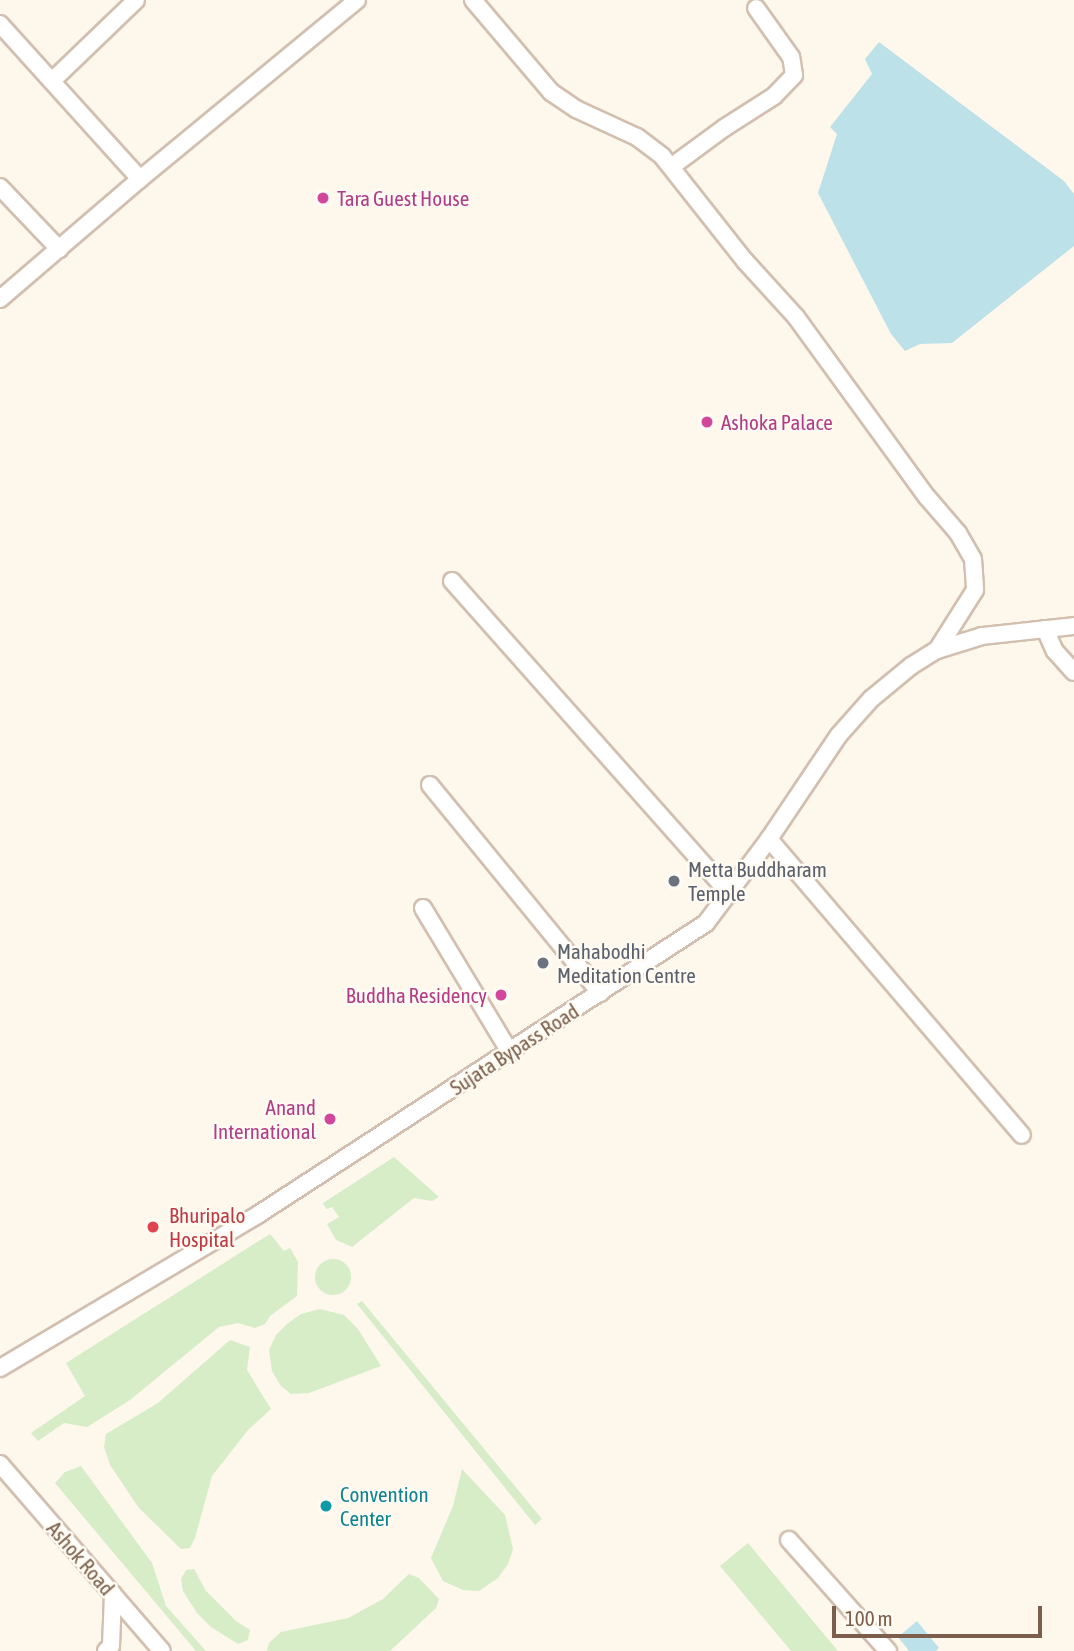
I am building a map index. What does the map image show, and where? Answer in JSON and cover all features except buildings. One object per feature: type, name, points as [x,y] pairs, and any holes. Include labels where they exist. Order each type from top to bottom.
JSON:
[{"type":"street","points":[[53,80],[136,0]]},
{"type":"street","points":[[0,299],[140,179],[358,0]]},
{"type":"street","points":[[473,0],[551,92],[576,109],[637,137],[671,167],[745,261],[796,317],[967,548],[973,559],[975,590],[937,650]]},
{"type":"street","points":[[671,167],[774,96],[794,75],[791,57],[756,8]]},
{"type":"street","points":[[0,24],[140,179]]},
{"type":"street","points":[[0,187],[59,248]]},
{"type":"street","points":[[452,581],[730,894]]},
{"type":"street","name":"Sujata Bypass Road","points":[[0,1367],[259,1214],[706,923],[730,894],[856,715],[891,681],[937,650],[982,636],[1050,641],[1074,626]]},
{"type":"street","points":[[1050,641],[1074,672]]},
{"type":"street","points":[[430,785],[600,993]]},
{"type":"street","points":[[769,839],[1022,1135]]},
{"type":"street","points":[[423,908],[510,1052]]},
{"type":"street","name":"Ashok Road","points":[[0,1464],[162,1651]]},
{"type":"street","points":[[789,1540],[888,1651]]},
{"type":"street","points":[[106,1651],[111,1646],[113,1594]]},
{"type":"green space","points":[[394,1157],[439,1197],[432,1201],[414,1198],[352,1247],[336,1240],[327,1224],[339,1217],[332,1207],[326,1209],[323,1203]]},
{"type":"green space","points":[[270,1234],[284,1251],[290,1248],[298,1262],[297,1296],[270,1316],[265,1324],[255,1328],[238,1323],[219,1327],[130,1400],[87,1427],[64,1423],[38,1441],[31,1433],[85,1396],[66,1363]]},
{"type":"green space","points":[[333,1259],[346,1264],[351,1277],[346,1290],[333,1295],[320,1290],[315,1277],[320,1264]]},
{"type":"green space","points":[[362,1301],[542,1519],[535,1525],[357,1304]]},
{"type":"green space","points":[[320,1309],[344,1315],[358,1329],[381,1366],[309,1393],[291,1394],[281,1386],[272,1371],[269,1350],[276,1335],[287,1324],[301,1314]]},
{"type":"green space","points":[[230,1340],[250,1347],[247,1370],[271,1409],[248,1430],[212,1476],[195,1538],[190,1548],[181,1549],[139,1508],[110,1465],[104,1447],[106,1434],[158,1403]]},
{"type":"green space","points":[[81,1466],[152,1563],[166,1606],[206,1651],[196,1651],[55,1483],[65,1472]]},
{"type":"green space","points":[[462,1469],[505,1515],[513,1549],[508,1564],[498,1578],[479,1591],[463,1590],[443,1581],[431,1558],[453,1506]]},
{"type":"green space","points":[[748,1543],[838,1651],[791,1651],[720,1566]]},
{"type":"green space","points":[[194,1569],[206,1591],[236,1621],[250,1630],[248,1640],[238,1644],[211,1627],[197,1613],[183,1591],[181,1579],[186,1570]]},
{"type":"green space","points":[[409,1574],[419,1578],[439,1599],[436,1608],[390,1651],[267,1651],[269,1643],[281,1632],[348,1618],[383,1599]]},
{"type":"water","points":[[879,42],[1064,181],[1074,194],[1074,246],[952,343],[920,344],[905,351],[891,334],[818,193],[837,134],[830,127],[872,74],[865,59]]},
{"type":"water","points":[[917,1621],[939,1648],[936,1651],[909,1651],[898,1637]]},
{"type":"place","name":"Tara Guest House","points":[[323,198]]},
{"type":"place","name":"Ashoka Palace","points":[[707,422]]},
{"type":"place","name":"Metta Buddharam Temple","points":[[674,881]]},
{"type":"place","name":"Mahabodhi Meditation Centre","points":[[543,963]]},
{"type":"place","name":"Buddha Residency","points":[[501,995]]},
{"type":"place","name":"Anand International","points":[[330,1119]]},
{"type":"place","name":"Bhuripalo Hospital","points":[[153,1227]]},
{"type":"place","name":"Convention Center","points":[[326,1506]]}]
